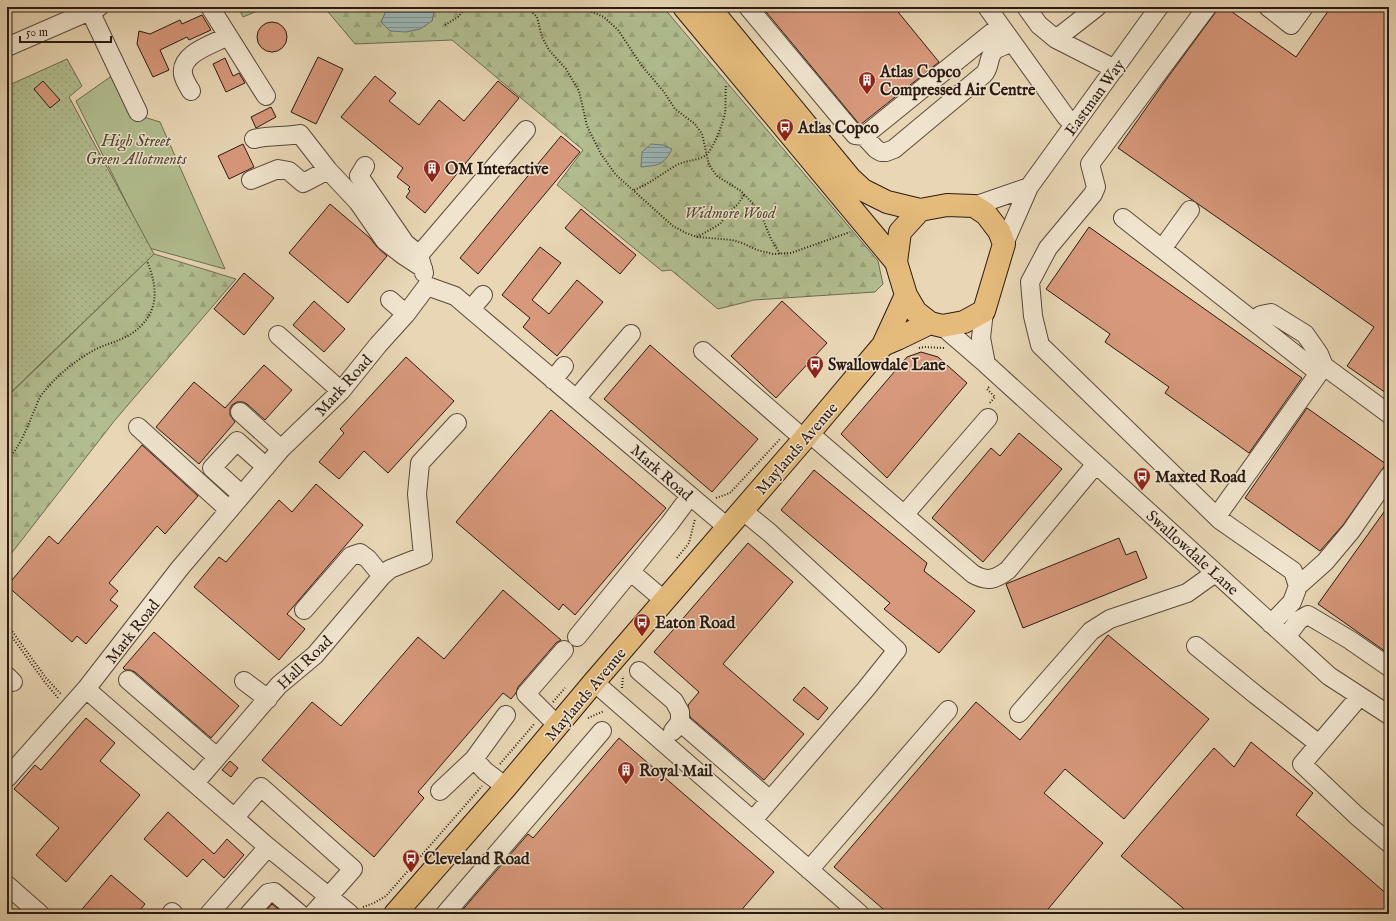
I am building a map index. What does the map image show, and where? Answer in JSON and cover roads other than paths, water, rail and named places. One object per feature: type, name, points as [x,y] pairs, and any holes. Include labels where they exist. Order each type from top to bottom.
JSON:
[{"type":"main road","points":[[684,7],[896,262],[906,295],[916,312],[936,324],[964,322],[984,311],[1004,244],[999,231],[986,214],[974,206],[947,205],[920,210],[887,202],[863,190],[850,178],[710,7]]},
{"type":"main road","points":[[896,262],[900,232],[920,210]]},
{"type":"main road","name":"Maylands Avenue","points":[[395,914],[506,787],[742,510],[801,433],[883,345],[906,295]]},
{"type":"main road","name":"Maylands Avenue","points":[[883,345],[936,324]]},
{"type":"street","points":[[210,7],[266,96]]},
{"type":"street","points":[[748,7],[855,135],[864,136],[876,149],[881,152],[890,151],[984,74],[987,71],[991,55],[994,51],[1011,42]]},
{"type":"street","points":[[987,7],[1067,119],[1074,124]]},
{"type":"street","points":[[1026,7],[1039,25],[1056,39],[1115,69]]},
{"type":"street","points":[[1056,39],[1097,7]]},
{"type":"street","name":"Eastman Way","points":[[1004,244],[1029,187],[1159,7]]},
{"type":"street","points":[[1207,7],[1090,164],[1096,187],[1093,194],[1048,248],[1030,282],[1033,316],[1040,344],[1217,516],[1293,571],[1298,586]]},
{"type":"street","points":[[1268,7],[1291,25],[1304,7]]},
{"type":"street","points":[[7,47],[85,10],[138,112]]},
{"type":"street","points":[[864,136],[1000,26]]},
{"type":"street","points":[[191,91],[182,72],[186,60],[191,54],[228,36]]},
{"type":"street","points":[[421,261],[526,130]]},
{"type":"street","points":[[254,139],[267,136],[300,134],[328,170],[358,202],[386,241],[403,255],[421,261]]},
{"type":"street","points":[[365,166],[359,176],[405,243],[421,261],[427,286]]},
{"type":"street","points":[[251,180],[278,169],[289,171],[303,183],[328,170]]},
{"type":"street","points":[[974,206],[1029,187]]},
{"type":"street","points":[[1162,249],[1190,210]]},
{"type":"street","points":[[1123,218],[1254,320],[1322,369],[1389,414]]},
{"type":"street","name":"Mark Road","points":[[10,769],[86,689],[180,568],[281,449],[341,391],[373,340],[406,314],[427,286],[455,296],[559,373],[576,399],[727,527]]},
{"type":"street","points":[[471,309],[484,295]]},
{"type":"street","points":[[390,300],[406,314]]},
{"type":"street","points":[[984,311],[981,338],[986,364]]},
{"type":"street","name":"Swallowdale Lane","points":[[936,324],[986,364],[1329,676],[1389,715]]},
{"type":"street","points":[[576,399],[631,334]]},
{"type":"street","points":[[278,335],[341,391]]},
{"type":"street","points":[[702,351],[801,433],[904,515],[973,574],[982,579],[991,579],[1001,576],[1008,570],[1096,464]]},
{"type":"street","points":[[1217,516],[1322,369]]},
{"type":"street","points":[[904,515],[990,410]]},
{"type":"street","points":[[240,412],[281,449]]},
{"type":"street","name":"Hall Road","points":[[195,783],[279,685],[315,655],[382,576],[390,569],[423,556],[417,494],[420,463],[457,424]]},
{"type":"street","points":[[138,427],[229,510]]},
{"type":"street","points":[[242,495],[212,468],[237,441],[266,467]]},
{"type":"street","points":[[1272,624],[1292,602],[1298,586],[1325,562],[1352,531],[1389,476]]},
{"type":"street","points":[[577,637],[631,572],[690,496]]},
{"type":"street","points":[[742,510],[787,548],[897,650],[865,690],[753,820]]},
{"type":"street","points":[[304,610],[351,556],[360,553],[382,576]]},
{"type":"street","points":[[631,572],[665,601]]},
{"type":"street","points":[[1019,713],[1091,631],[1110,619],[1187,593],[1215,573]]},
{"type":"street","points":[[1286,637],[1299,620],[1308,615],[1350,640],[1389,667]]},
{"type":"street","points":[[1196,646],[1256,696],[1319,744]]},
{"type":"street","points":[[558,726],[526,694],[564,650]]},
{"type":"street","points":[[639,671],[674,701],[680,712],[680,722],[663,742]]},
{"type":"street","points":[[128,680],[217,757]]},
{"type":"street","points":[[244,681],[268,699]]},
{"type":"street","points":[[594,682],[860,914]]},
{"type":"street","points":[[86,689],[174,775],[195,783],[230,818],[350,914]]},
{"type":"street","points":[[1360,696],[1302,764],[1357,816],[1389,843]]},
{"type":"street","points":[[809,870],[948,710]]},
{"type":"street","points":[[440,791],[474,759],[506,715]]},
{"type":"street","points":[[680,722],[770,800]]},
{"type":"street","points":[[445,914],[602,731]]},
{"type":"street","points":[[474,759],[485,771],[506,787]]},
{"type":"street","points":[[230,818],[260,787],[353,869],[313,914]]},
{"type":"street","points":[[209,914],[268,847]]},
{"type":"street","points":[[7,885],[40,914]]},
{"type":"street","points":[[250,914],[268,893],[274,892],[300,914]]},
{"type":"water","points":[[388,7],[435,7],[432,21],[420,29],[406,32],[390,31],[381,22]]},
{"type":"water","points":[[651,144],[663,145],[672,149],[666,159],[660,164],[641,167],[642,152]]},
{"type":"place","name":"Atlas Copco Compressed Air Centre","points":[[867,95]]},
{"type":"place","name":"Atlas Copco","points":[[785,142]]},
{"type":"place","name":"OM Interactive","points":[[432,183]]},
{"type":"place","name":"Swallowdale Lane","points":[[815,379]]},
{"type":"place","name":"Maxted Road","points":[[1142,491]]},
{"type":"place","name":"Eaton Road","points":[[642,637]]},
{"type":"place","name":"Royal Mail","points":[[626,785]]},
{"type":"place","name":"Cleveland Road","points":[[411,873]]},
{"type":"park label","name":"High Street Green Allotments","points":[[136,149]]},
{"type":"park label","name":"Widmore Wood","points":[[730,212]]}]
